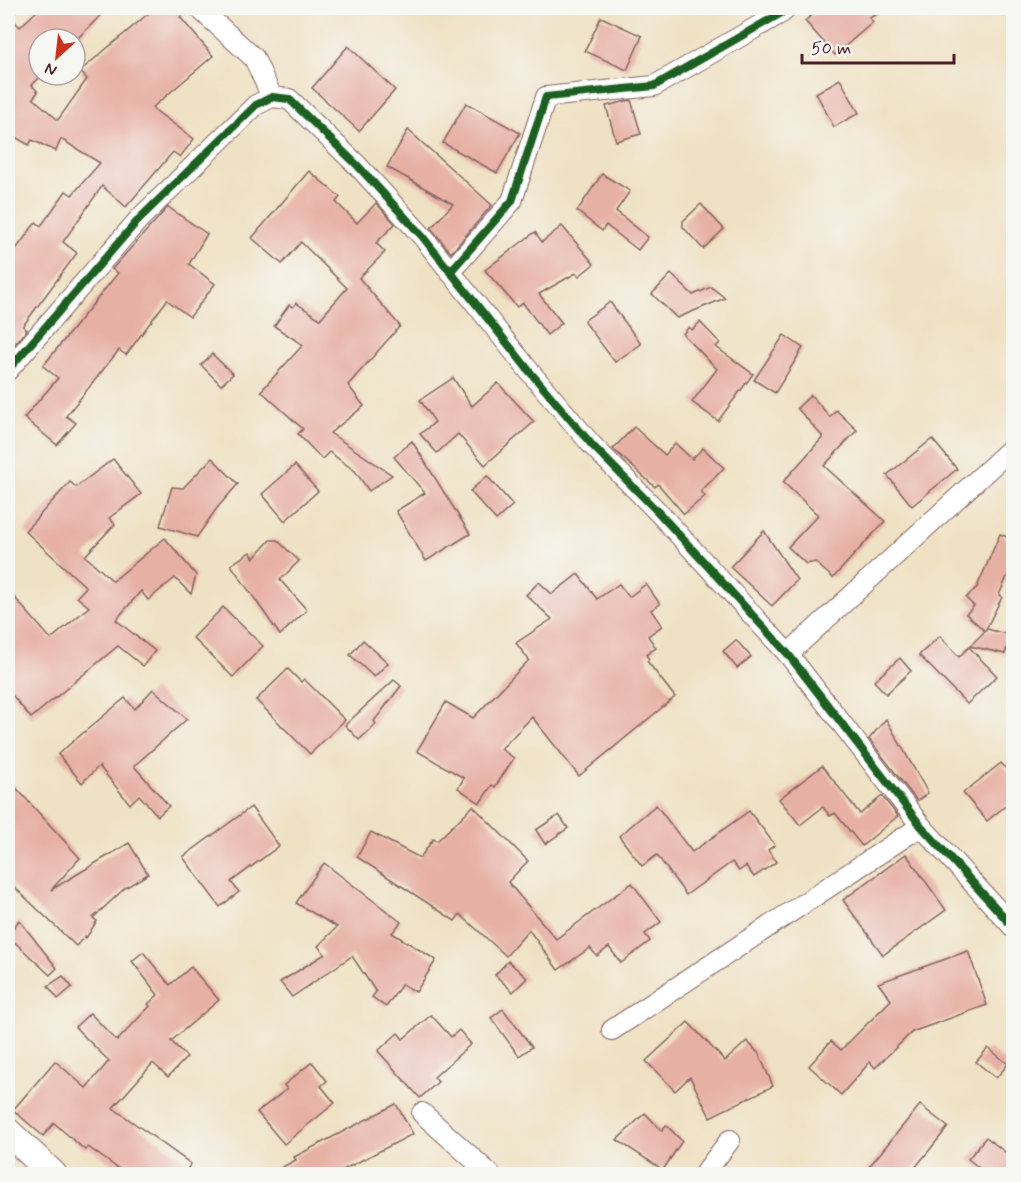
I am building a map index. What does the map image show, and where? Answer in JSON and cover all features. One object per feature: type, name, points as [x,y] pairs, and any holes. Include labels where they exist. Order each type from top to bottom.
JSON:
[{"type":"main road","points":[[8,1132],[53,1174]]},
{"type":"street","points":[[199,8],[254,58],[272,97]]},
{"type":"street","points":[[450,272],[512,201],[546,97],[654,86],[783,12],[786,8]]},
{"type":"street","points":[[8,370],[140,218],[256,105],[272,97],[288,99],[358,166],[422,236],[592,445],[658,512],[788,654],[921,826],[1014,928]]},
{"type":"street","points":[[788,654],[1014,446]]},
{"type":"street","points":[[612,1030],[921,826]]},
{"type":"street","points":[[423,1113],[490,1174]]},
{"type":"street","points":[[704,1174],[730,1140]]},
{"type":"building","points":[[40,8],[108,8],[87,29],[87,27],[27,27],[27,87],[34,87],[38,92],[33,98],[58,120],[81,87],[87,87],[87,65],[155,8],[187,8],[187,11],[180,17],[213,56],[152,108],[194,139],[180,157],[173,152],[126,207],[102,186],[63,242],[77,253],[23,326],[27,330],[8,352],[8,260],[36,222],[41,226],[66,191],[72,195],[100,163],[61,139],[56,151],[32,140],[29,145],[8,133],[8,15],[20,27]]},
{"type":"building","points":[[820,8],[888,8],[869,18],[873,22],[835,55],[805,21]]},
{"type":"building","points":[[601,17],[642,36],[627,70],[585,51]]},
{"type":"building","points":[[348,46],[395,90],[359,131],[312,88]]},
{"type":"building","points":[[840,79],[859,113],[834,127],[816,93]]},
{"type":"building","points":[[631,100],[641,134],[616,141],[606,106]]},
{"type":"building","points":[[466,103],[520,133],[497,173],[443,143]]},
{"type":"building","points":[[408,130],[492,205],[451,253],[431,228],[453,204],[387,167]]},
{"type":"building","points":[[309,171],[340,197],[336,202],[357,223],[376,203],[395,224],[376,243],[385,252],[359,278],[400,326],[348,385],[364,406],[330,433],[392,475],[369,491],[355,471],[329,452],[322,459],[298,434],[303,429],[261,391],[303,345],[274,326],[289,305],[293,307],[296,303],[320,319],[347,288],[301,242],[282,264],[252,238]]},
{"type":"building","points":[[602,174],[630,191],[616,211],[648,237],[638,250],[606,225],[602,231],[577,211]]},
{"type":"building","points":[[701,204],[724,229],[703,249],[683,227],[683,221]]},
{"type":"building","points":[[168,207],[207,234],[189,264],[215,284],[190,317],[167,300],[126,355],[119,350],[66,416],[76,423],[57,445],[24,418],[58,378],[43,366],[118,273],[112,269]]},
{"type":"building","points":[[562,226],[594,264],[579,276],[576,273],[539,294],[562,323],[547,335],[523,303],[517,307],[485,270],[535,232],[542,242]]},
{"type":"building","points":[[671,274],[693,295],[711,287],[725,298],[677,318],[652,294]]},
{"type":"building","points":[[610,302],[641,344],[615,362],[584,321]]},
{"type":"building","points":[[700,322],[720,343],[716,347],[753,374],[718,421],[692,402],[717,369],[683,334],[689,327],[692,330]]},
{"type":"building","points":[[784,335],[803,348],[775,393],[754,380]]},
{"type":"building","points":[[212,354],[233,374],[221,385],[201,365]]},
{"type":"building","points":[[453,378],[472,406],[498,383],[534,422],[485,465],[458,434],[437,453],[420,434],[435,422],[420,400]]},
{"type":"building","points":[[811,395],[830,417],[836,410],[857,430],[824,466],[885,521],[833,578],[815,562],[806,564],[788,547],[818,515],[783,482],[823,437],[797,408]]},
{"type":"building","points":[[634,427],[665,455],[675,443],[692,459],[703,448],[724,468],[701,491],[705,496],[684,514],[658,484],[655,487],[613,449]]},
{"type":"building","points":[[932,439],[957,469],[912,506],[887,475]]},
{"type":"building","points":[[412,441],[470,534],[426,561],[396,511],[425,493],[394,457]]},
{"type":"building","points":[[212,458],[238,484],[217,508],[197,537],[160,526],[172,487],[183,488]]},
{"type":"building","points":[[113,459],[141,494],[109,518],[115,524],[85,556],[113,581],[165,538],[196,575],[191,594],[175,578],[148,600],[141,591],[116,620],[155,651],[143,666],[118,646],[31,718],[8,690],[8,590],[51,639],[89,607],[77,597],[86,587],[25,531],[70,482],[76,487]]},
{"type":"building","points":[[295,465],[318,491],[285,521],[262,494]]},
{"type":"building","points":[[487,476],[513,505],[496,520],[470,491]]},
{"type":"building","points":[[764,531],[797,580],[772,606],[730,567]]},
{"type":"building","points":[[1000,534],[1014,540],[1014,561],[999,595],[1002,597],[985,631],[966,614],[974,606],[966,598],[977,587]]},
{"type":"building","points":[[270,540],[277,540],[299,561],[280,580],[307,610],[280,635],[231,565],[250,552],[254,558]]},
{"type":"building","points":[[578,574],[597,599],[619,584],[629,597],[646,584],[660,604],[651,610],[662,626],[648,636],[656,648],[646,655],[649,659],[647,661],[675,697],[579,776],[532,717],[501,749],[514,758],[495,787],[492,785],[480,803],[458,788],[464,778],[417,751],[446,702],[473,718],[529,660],[516,643],[552,619],[526,595],[539,582],[552,594]]},
{"type":"building","points":[[223,607],[263,646],[233,677],[193,638]]},
{"type":"building","points":[[987,629],[1010,635],[1005,654],[970,646]]},
{"type":"building","points":[[940,636],[959,657],[969,647],[997,676],[967,704],[919,655]]},
{"type":"building","points":[[363,640],[388,663],[374,677],[350,655]]},
{"type":"building","points":[[736,640],[751,657],[737,668],[723,651]]},
{"type":"building","points":[[900,658],[911,671],[886,694],[874,681]]},
{"type":"building","points":[[288,669],[301,682],[304,679],[345,720],[310,754],[256,700]]},
{"type":"building","points":[[394,680],[401,686],[374,721],[376,724],[359,740],[345,725]]},
{"type":"building","points":[[153,689],[187,719],[134,766],[169,806],[158,816],[139,795],[130,804],[99,766],[82,783],[58,754],[125,698],[135,709]]},
{"type":"building","points":[[886,719],[928,793],[917,801],[869,739]]},
{"type":"building","points":[[1001,763],[1014,778],[1014,799],[987,821],[963,793]]},
{"type":"building","points":[[822,766],[860,814],[882,796],[898,816],[862,846],[835,813],[830,816],[823,807],[800,825],[779,799]]},
{"type":"building","points":[[8,779],[80,858],[51,890],[129,843],[148,874],[125,888],[93,918],[97,921],[86,938],[85,936],[76,946],[8,881]]},
{"type":"building","points":[[656,805],[692,852],[749,811],[775,845],[768,850],[776,862],[754,877],[746,866],[739,871],[732,862],[686,895],[657,855],[642,866],[619,836]]},
{"type":"building","points":[[473,806],[528,861],[508,882],[556,939],[632,883],[661,922],[645,934],[650,941],[621,963],[609,947],[597,956],[590,948],[558,970],[529,930],[506,956],[460,914],[455,921],[357,857],[371,832],[420,858],[433,839],[437,841]]},
{"type":"building","points":[[251,807],[279,846],[231,882],[239,892],[220,907],[183,857]]},
{"type":"building","points":[[559,815],[568,828],[545,844],[536,830]]},
{"type":"building","points":[[906,854],[946,910],[883,955],[843,900]]},
{"type":"building","points":[[324,863],[401,922],[392,933],[436,960],[416,992],[402,984],[386,1007],[372,997],[376,992],[352,956],[292,997],[280,982],[325,954],[318,946],[337,927],[296,903]]},
{"type":"building","points":[[19,920],[57,968],[50,975],[8,936]]},
{"type":"building","points":[[968,951],[987,1005],[912,1032],[875,1068],[870,1062],[841,1095],[809,1066],[831,1041],[841,1050],[891,1000],[878,983]]},
{"type":"building","points":[[143,952],[170,985],[191,967],[219,1000],[171,1041],[187,1057],[168,1077],[153,1063],[113,1108],[191,1164],[184,1174],[126,1174],[88,1147],[85,1150],[54,1123],[43,1136],[13,1110],[55,1061],[86,1088],[109,1061],[75,1027],[90,1013],[117,1041],[150,1006],[148,1004],[158,995],[132,961]]},
{"type":"building","points":[[508,961],[527,978],[513,992],[495,975]]},
{"type":"building","points":[[63,976],[72,987],[58,999],[48,986]]},
{"type":"building","points":[[503,1009],[532,1047],[519,1056],[491,1018]]},
{"type":"building","points":[[431,1015],[451,1037],[459,1030],[471,1044],[434,1077],[438,1082],[420,1098],[378,1051],[398,1033],[403,1039]]},
{"type":"building","points":[[688,1022],[725,1061],[747,1041],[759,1054],[773,1086],[710,1117],[690,1077],[675,1091],[646,1061]]},
{"type":"building","points":[[988,1048],[1008,1064],[996,1078],[976,1062]]},
{"type":"building","points":[[312,1062],[327,1081],[321,1086],[335,1103],[284,1144],[257,1112],[287,1089],[284,1085]]},
{"type":"building","points":[[396,1104],[413,1134],[335,1174],[269,1174],[296,1160],[294,1157]]},
{"type":"building","points":[[920,1105],[948,1127],[910,1174],[863,1174]]},
{"type":"building","points":[[645,1113],[662,1131],[666,1125],[682,1141],[663,1170],[617,1140]]},
{"type":"building","points":[[986,1137],[1014,1159],[1014,1174],[987,1174],[968,1159]]},
{"type":"cycle path","points":[[450,272],[512,201],[546,97],[654,86],[787,8]]},
{"type":"cycle path","points":[[8,370],[140,218],[256,105],[272,97],[289,99],[358,166],[422,236],[530,372],[592,445],[658,512],[788,654],[921,826],[1014,928]]}]
